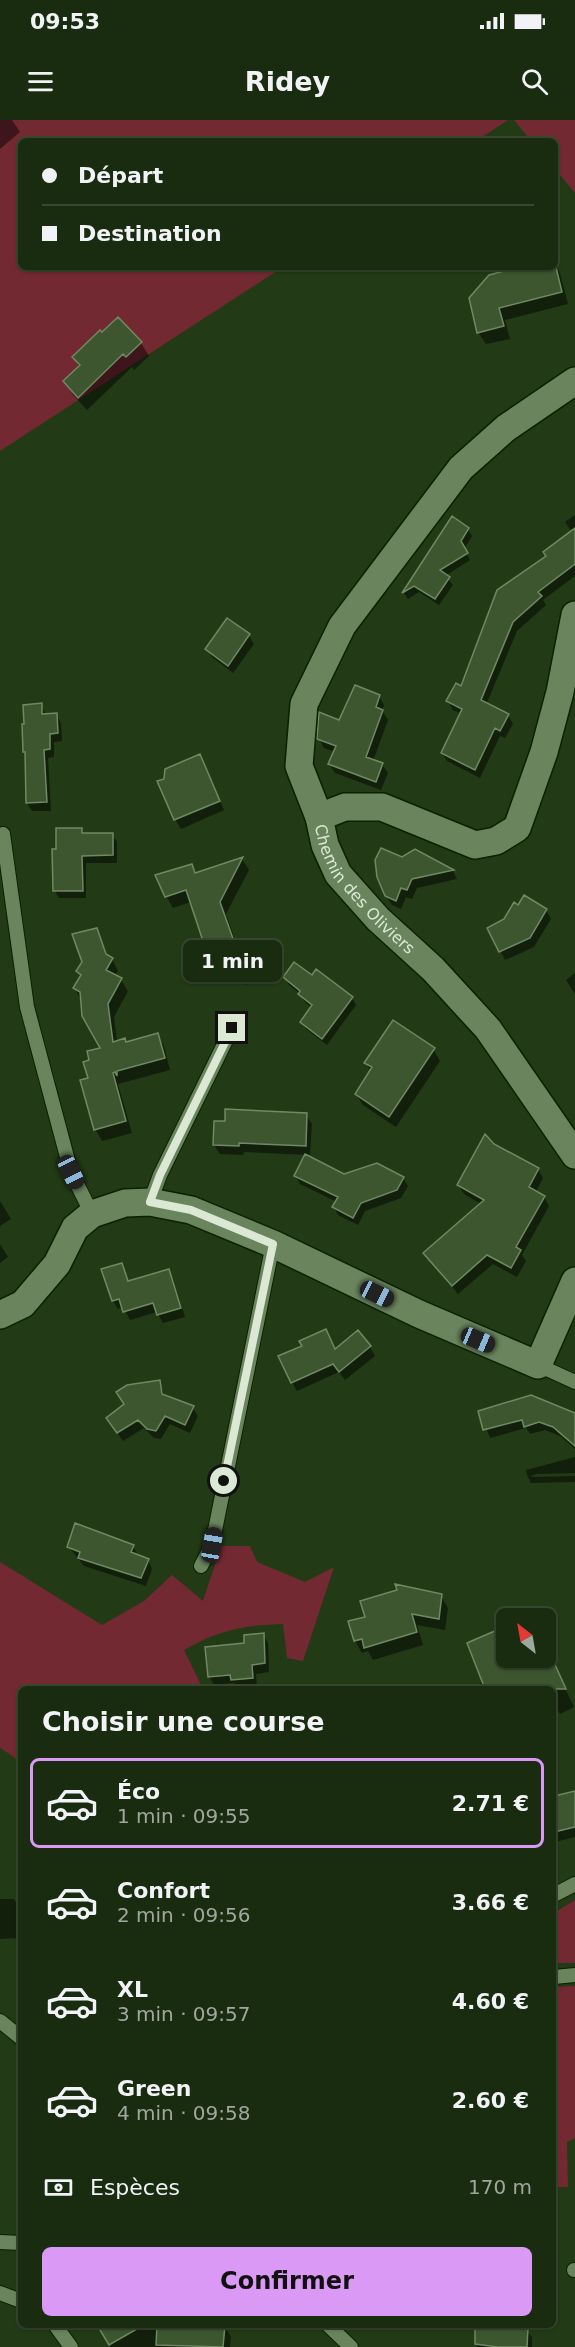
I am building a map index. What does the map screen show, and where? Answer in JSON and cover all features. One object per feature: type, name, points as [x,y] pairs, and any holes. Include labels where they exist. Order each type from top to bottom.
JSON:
[{"type":"street","points":[[319,817],[298,766],[304,704],[342,626],[461,468],[506,428],[575,381]]},
{"type":"street","name":"Chemin des Oliviers","points":[[575,615],[560,692],[544,752],[517,828],[496,841],[476,845],[382,807],[345,807],[319,817],[325,845],[338,874],[378,919],[433,969],[488,1029],[575,1155]]},
{"type":"street","points":[[0,1315],[23,1304],[57,1264],[75,1228],[92,1214],[125,1203],[150,1202],[191,1210],[273,1244],[419,1314],[538,1365],[575,1281]]},
{"type":"lane","points":[[3,834],[27,1007],[71,1172],[92,1214]]},
{"type":"lane","points":[[150,1202],[160,1175],[232,1028]]},
{"type":"lane","points":[[201,1566],[212,1545],[273,1244]]},
{"type":"lane","points":[[538,1365],[575,1382]]},
{"type":"lane","points":[[556,1894],[575,1884]]},
{"type":"lane","points":[[556,1977],[575,1975]]},
{"type":"lane","points":[[0,2021],[18,2036]]},
{"type":"lane","points":[[0,2242],[18,2243]]},
{"type":"lane","points":[[0,2293],[18,2300]]},
{"type":"lane","points":[[57,2328],[71,2347]]},
{"type":"lane","points":[[331,2328],[351,2347]]},
{"type":"shaded area","points":[[0,120],[508,120],[481,138],[18,138],[18,270],[278,270],[0,451]]},
{"type":"shaded area","points":[[514,120],[575,120],[575,193],[558,173],[558,138],[529,138]]},
{"type":"shaded area","points":[[221,1546],[250,1546],[257,1562],[305,1582],[334,1567],[303,1661],[287,1658],[283,1624],[256,1626],[220,1633],[184,1650],[202,1686],[18,1686],[18,1763],[14,1757],[0,1748],[0,1562],[102,1625],[144,1601],[172,1575],[203,1601]]},
{"type":"shaded area","points":[[575,1900],[575,1963],[556,1963],[556,1912]]},
{"type":"shaded area","points":[[575,1986],[575,2138],[567,2142],[568,2187],[556,2187],[556,1987]]},
{"type":"building","points":[[508,270],[557,270],[562,292],[499,308],[504,326],[477,333],[469,298],[489,275]]},
{"type":"building","points":[[118,317],[142,342],[126,357],[123,354],[78,398],[63,381],[80,365],[72,357],[100,330],[102,332]]},
{"type":"building","points":[[452,516],[469,528],[461,541],[468,553],[440,570],[450,577],[435,599],[414,586],[402,593]]},
{"type":"building","points":[[575,528],[575,564],[538,592],[542,596],[513,622],[481,700],[509,714],[500,731],[495,728],[475,770],[441,753],[462,709],[446,701],[456,683],[461,686],[497,590],[546,556],[543,552]]},
{"type":"building","points":[[227,618],[250,634],[228,666],[205,649]]},
{"type":"building","points":[[355,685],[380,695],[376,707],[383,710],[366,757],[383,763],[376,782],[328,764],[336,746],[317,739],[319,712],[339,720]]},
{"type":"building","points":[[42,703],[42,714],[57,713],[58,733],[50,734],[50,749],[44,750],[47,802],[26,803],[23,705]]},
{"type":"building","points":[[200,754],[220,801],[174,820],[157,781],[164,779],[165,769]]},
{"type":"building","points":[[56,828],[82,828],[82,833],[113,833],[113,855],[82,856],[83,891],[53,891],[52,849],[56,849]]},
{"type":"building","points":[[381,848],[402,857],[415,849],[454,870],[412,879],[407,890],[401,888],[396,901],[385,896],[377,877],[375,860]]},
{"type":"building","points":[[243,857],[220,902],[236,947],[251,960],[239,974],[204,944],[186,890],[165,897],[155,875],[192,864],[195,873]]},
{"type":"building","points":[[524,895],[547,909],[530,938],[499,952],[487,928],[504,919],[514,902],[518,905]]},
{"type":"building","points":[[97,928],[106,954],[113,958],[106,970],[122,978],[108,1004],[113,1042],[125,1038],[126,1042],[158,1033],[165,1058],[117,1071],[117,1076],[115,1072],[113,1073],[126,1121],[94,1130],[80,1080],[88,1078],[83,1062],[89,1060],[87,1051],[100,1048],[82,1016],[80,992],[73,988],[81,975],[76,971],[82,962],[72,934]]},
{"type":"building","points":[[294,962],[312,975],[316,969],[353,997],[322,1039],[300,1022],[312,1005],[298,994],[300,991],[283,977]]},
{"type":"building","points":[[393,1020],[435,1048],[389,1117],[355,1094],[372,1067],[364,1063]]},
{"type":"building","points":[[225,1109],[307,1113],[306,1146],[239,1143],[239,1146],[213,1145],[214,1121],[225,1121]]},
{"type":"building","points":[[485,1134],[494,1144],[539,1168],[529,1187],[545,1196],[516,1247],[521,1250],[511,1268],[487,1255],[452,1286],[423,1253],[484,1200],[457,1185]]},
{"type":"building","points":[[305,1154],[344,1174],[377,1163],[404,1177],[397,1190],[361,1203],[353,1218],[332,1207],[338,1197],[294,1176]]},
{"type":"building","points":[[122,1263],[128,1281],[169,1269],[181,1308],[157,1315],[153,1303],[123,1312],[119,1299],[112,1301],[101,1269]]},
{"type":"building","points":[[326,1329],[335,1349],[358,1330],[371,1346],[339,1372],[333,1364],[291,1383],[278,1356],[302,1346],[299,1341]]},
{"type":"building","points":[[160,1380],[162,1394],[194,1406],[185,1425],[165,1416],[156,1431],[147,1429],[138,1420],[117,1433],[106,1418],[124,1404],[116,1392],[127,1385]]},
{"type":"building","points":[[531,1395],[575,1413],[575,1446],[553,1427],[539,1422],[524,1427],[522,1420],[483,1430],[478,1411]]},
{"type":"building","points":[[75,1523],[134,1545],[131,1552],[149,1559],[141,1578],[78,1558],[80,1552],[67,1547]]},
{"type":"building","points":[[395,1584],[442,1594],[439,1619],[412,1614],[417,1632],[364,1648],[362,1639],[354,1641],[348,1621],[365,1617],[360,1601],[397,1590]]},
{"type":"building","points":[[496,1630],[496,1668],[556,1667],[566,1689],[556,1689],[556,1686],[484,1686],[467,1643]]},
{"type":"building","points":[[264,1633],[265,1663],[252,1665],[253,1678],[231,1680],[230,1675],[208,1677],[205,1647],[244,1643],[244,1635]]},
{"type":"building","points":[[575,1791],[575,1827],[556,1832],[556,1796]]},
{"type":"building","points":[[99,2328],[139,2328],[109,2345]]},
{"type":"building","points":[[157,2328],[225,2328],[223,2347],[156,2345]]},
{"type":"building","points":[[475,2328],[528,2328],[527,2347],[475,2344]]},
{"type":"route","points":[[224,1481],[273,1244],[191,1210],[150,1202],[160,1175],[232,1028]]}]
